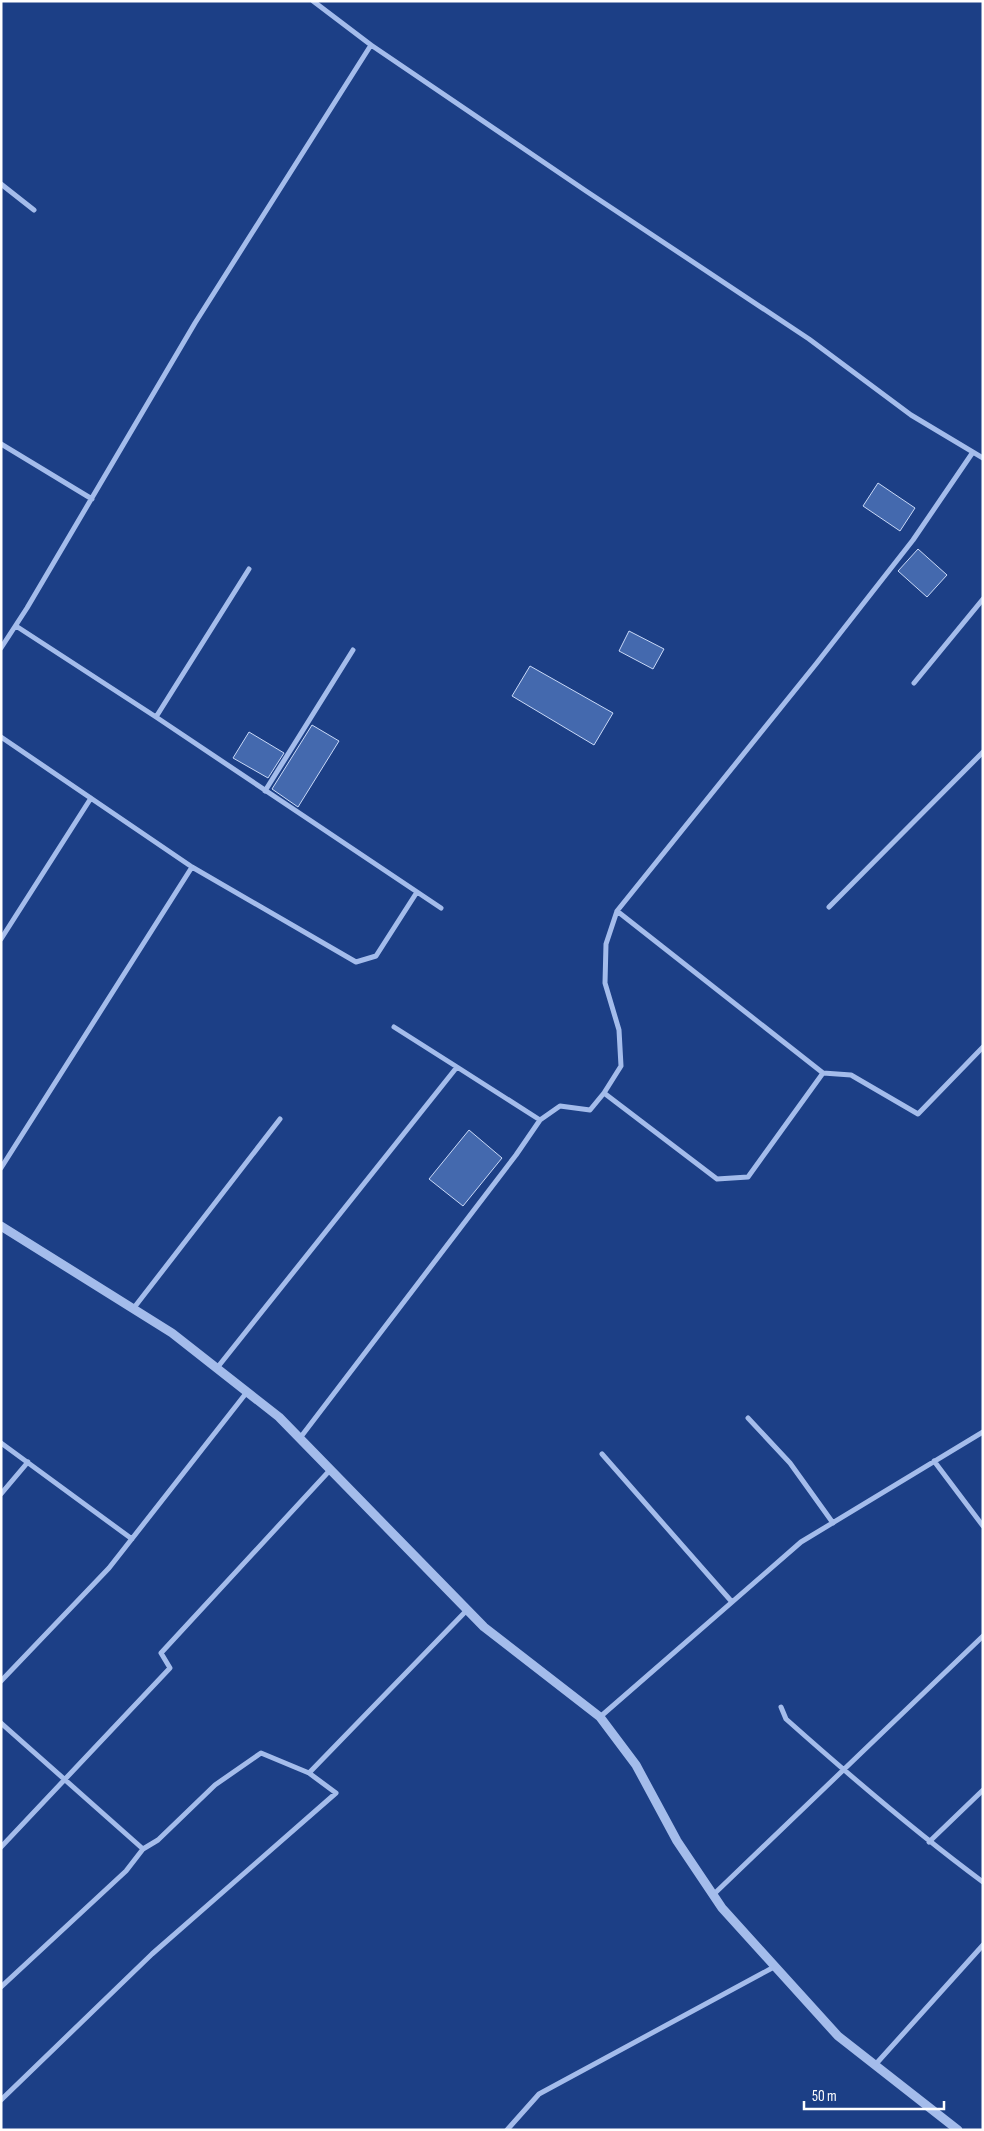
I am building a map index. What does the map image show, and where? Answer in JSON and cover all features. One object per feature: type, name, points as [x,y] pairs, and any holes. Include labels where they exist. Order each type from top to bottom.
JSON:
[{"type":"street","points":[[313,1],[320,3],[371,45],[809,339],[911,415],[983,458]]},
{"type":"street","points":[[1,648],[92,499],[195,323],[371,45]]},
{"type":"street","points":[[1,184],[34,210]]},
{"type":"street","points":[[1,444],[92,499]]},
{"type":"street","points":[[300,1438],[516,1155],[540,1120],[560,1106],[590,1110],[604,1093],[621,1066],[619,1030],[605,982],[606,944],[617,911],[913,540],[973,452]]},
{"type":"street","points":[[156,717],[249,569]]},
{"type":"street","points":[[914,683],[983,599]]},
{"type":"street","points":[[16,626],[156,717],[441,908]]},
{"type":"street","points":[[265,791],[353,650]]},
{"type":"street","points":[[1,737],[192,867],[356,962],[376,956],[417,892]]},
{"type":"street","points":[[829,907],[983,752]]},
{"type":"street","points":[[1,939],[91,798]]},
{"type":"street","points":[[1,1168],[192,867]]},
{"type":"street","points":[[617,911],[823,1073],[851,1074],[918,1114],[983,1047]]},
{"type":"street","points":[[394,1027],[540,1120]]},
{"type":"street","points":[[217,1368],[457,1067]]},
{"type":"street","points":[[604,1093],[717,1179],[748,1177],[823,1073]]},
{"type":"street","points":[[134,1309],[280,1119]]},
{"type":"street","points":[[1,1226],[172,1334],[280,1417],[484,1627],[520,1657],[600,1717],[636,1765],[676,1841],[722,1908],[838,2036],[958,2130]]},
{"type":"street","points":[[1,1682],[109,1568],[247,1392]]},
{"type":"street","points":[[748,1418],[790,1464],[833,1523]]},
{"type":"street","points":[[600,1717],[802,1542],[983,1432]]},
{"type":"street","points":[[1,1443],[132,1539]]},
{"type":"street","points":[[602,1454],[732,1602]]},
{"type":"street","points":[[934,1461],[983,1526]]},
{"type":"street","points":[[1,1494],[28,1462]]},
{"type":"street","points":[[1,1847],[64,1778],[170,1668],[161,1653],[331,1469]]},
{"type":"street","points":[[310,1773],[467,1610]]},
{"type":"street","points":[[713,1895],[983,1636]]},
{"type":"street","points":[[781,1707],[786,1718],[844,1770],[929,1842],[983,1882]]},
{"type":"street","points":[[1,1723],[143,1849]]},
{"type":"street","points":[[1,1987],[126,1872],[143,1849],[158,1840],[215,1785],[261,1752],[310,1773],[336,1793],[152,1954],[1,2100]]},
{"type":"street","points":[[929,1842],[983,1790]]},
{"type":"street","points":[[875,2065],[983,1945]]},
{"type":"street","points":[[507,2130],[539,2094],[774,1966]]},
{"type":"building","points":[[878,483],[915,508],[900,531],[863,506]]},
{"type":"building","points":[[918,549],[947,575],[927,597],[898,571]]},
{"type":"building","points":[[629,631],[664,649],[653,669],[619,651]]},
{"type":"building","points":[[530,666],[613,713],[594,745],[512,696]]},
{"type":"building","points":[[312,725],[339,741],[298,807],[272,789]]},
{"type":"building","points":[[249,732],[284,753],[268,778],[233,758]]},
{"type":"building","points":[[469,1130],[502,1158],[463,1206],[429,1179]]}]
